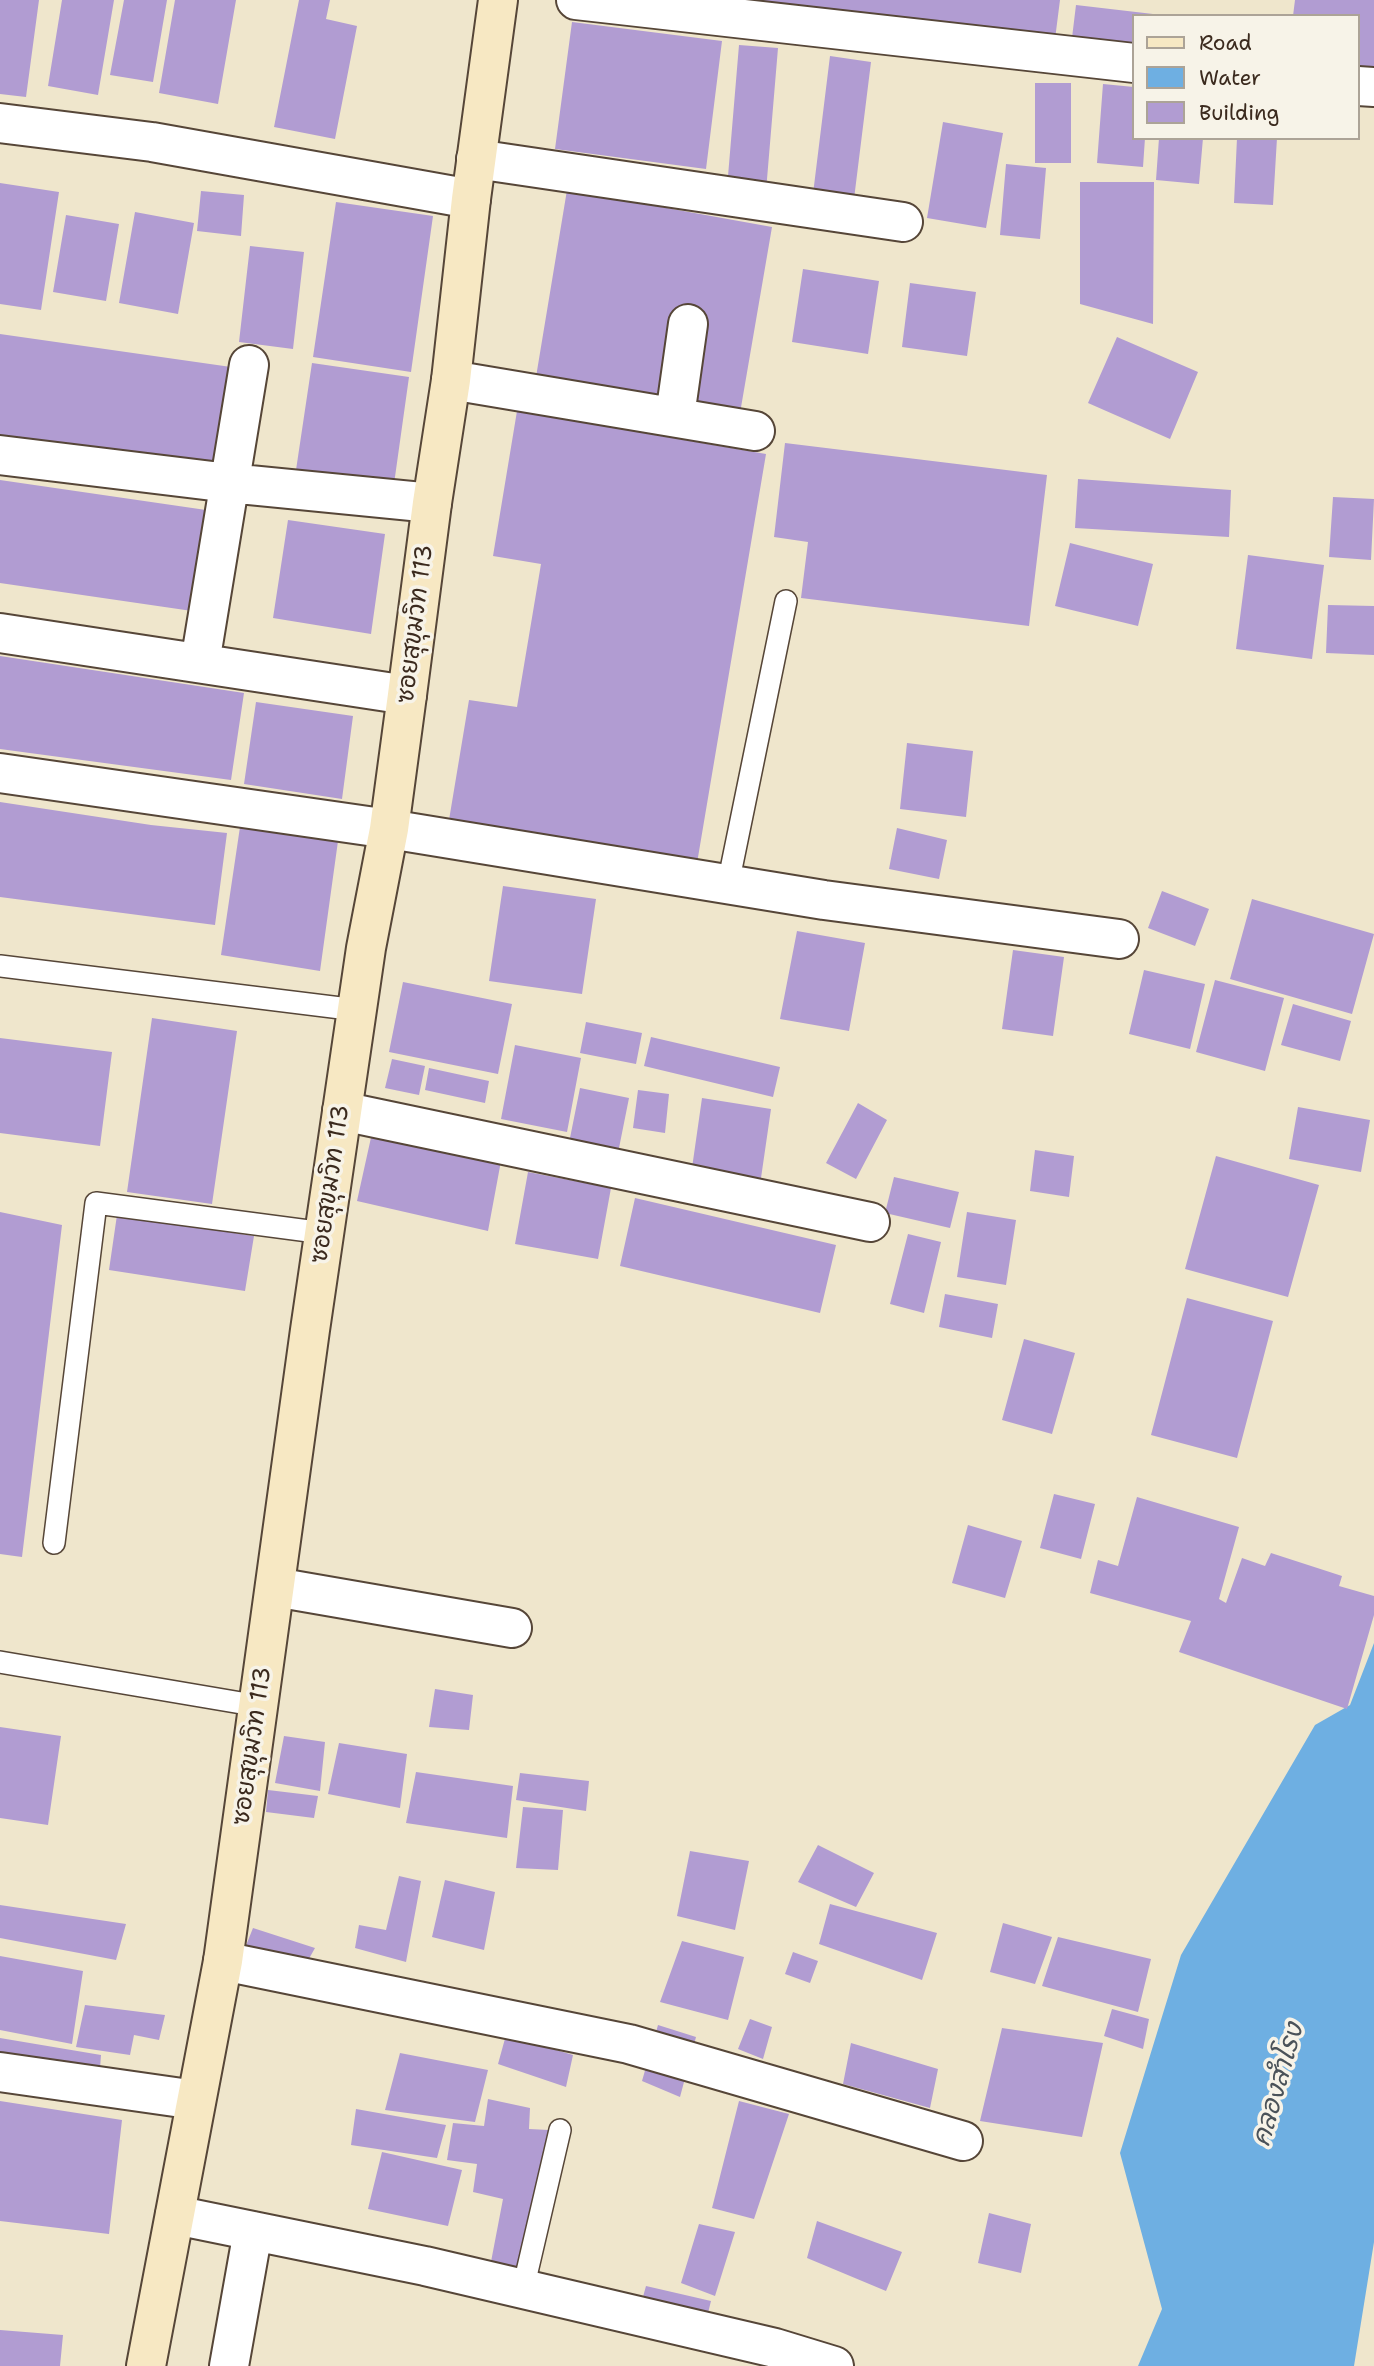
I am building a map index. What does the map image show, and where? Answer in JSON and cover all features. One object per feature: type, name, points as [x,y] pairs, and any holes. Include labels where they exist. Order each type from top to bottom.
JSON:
[{"type":"main road","name":"ซอยสุขุมวิท 113","points":[[146,2366],[223,1961],[324,1233],[366,948],[389,829],[451,380],[471,199],[498,0]]},
{"type":"street","points":[[576,0],[1132,63]]},
{"type":"street","points":[[0,123],[152,142],[471,199]]},
{"type":"street","points":[[476,159],[902,222]]},
{"type":"street","points":[[675,416],[688,324]]},
{"type":"street","points":[[200,663],[249,365]]},
{"type":"street","points":[[451,380],[755,431]]},
{"type":"street","points":[[0,455],[229,483],[432,503]]},
{"type":"street","points":[[0,633],[407,695]]},
{"type":"street","points":[[0,773],[389,829],[837,902],[1119,939]]},
{"type":"street","points":[[342,1111],[870,1222]]},
{"type":"street","points":[[275,1587],[512,1628]]},
{"type":"street","points":[[223,1961],[628,2045],[964,2141]]},
{"type":"street","points":[[0,2072],[196,2100]]},
{"type":"street","points":[[175,2215],[425,2266],[775,2348],[834,2366]]},
{"type":"street","points":[[229,2366],[253,2231]]},
{"type":"lane","points":[[728,884],[786,601]]},
{"type":"lane","points":[[0,966],[357,1010]]},
{"type":"lane","points":[[54,1543],[96,1203],[324,1233]]},
{"type":"lane","points":[[0,1661],[259,1706]]},
{"type":"lane","points":[[523,2289],[561,2130]]},
{"type":"water","name":"คลองสำโรง","points":[[1374,1643],[1374,2242],[1354,2366],[1138,2366],[1162,2309],[1120,2153],[1181,1955],[1315,1725],[1350,1705]]},
{"type":"building","points":[[0,0],[39,0],[26,97],[0,94]]},
{"type":"building","points":[[62,0],[114,0],[98,95],[48,86]]},
{"type":"building","points":[[124,0],[167,0],[153,82],[110,75]]},
{"type":"building","points":[[175,0],[236,0],[218,104],[159,93]]},
{"type":"building","points":[[299,0],[330,0],[326,19],[357,26],[335,139],[274,127]]},
{"type":"building","points":[[680,0],[1060,0],[1054,47]]},
{"type":"building","points":[[1295,0],[1374,0],[1374,81],[1360,79],[1360,14],[1293,14]]},
{"type":"building","points":[[1076,5],[1153,14],[1132,14],[1132,53],[1071,46]]},
{"type":"building","points":[[572,22],[722,41],[706,169],[555,149]]},
{"type":"building","points":[[739,45],[778,48],[766,191],[727,188]]},
{"type":"building","points":[[830,56],[871,62],[853,207],[812,202]]},
{"type":"building","points":[[1035,83],[1071,83],[1071,163],[1035,163]]},
{"type":"building","points":[[1103,84],[1132,87],[1132,140],[1145,140],[1143,167],[1097,163]]},
{"type":"building","points":[[943,122],[1003,133],[986,228],[927,218]]},
{"type":"building","points":[[1159,140],[1203,140],[1199,184],[1156,180]]},
{"type":"building","points":[[1237,140],[1277,140],[1273,205],[1234,203]]},
{"type":"building","points":[[1006,164],[1046,168],[1040,239],[1000,235]]},
{"type":"building","points":[[1080,182],[1154,182],[1153,324],[1080,304]]},
{"type":"building","points":[[0,183],[59,192],[41,310],[0,304]]},
{"type":"building","points":[[567,190],[772,227],[739,419],[535,383]]},
{"type":"building","points":[[201,191],[244,195],[241,236],[197,231]]},
{"type":"building","points":[[336,202],[433,216],[411,372],[313,357]]},
{"type":"building","points":[[135,212],[194,223],[178,314],[119,303]]},
{"type":"building","points":[[66,215],[119,224],[106,301],[53,292]]},
{"type":"building","points":[[250,246],[304,252],[293,349],[239,342]]},
{"type":"building","points":[[803,269],[879,281],[868,354],[792,342]]},
{"type":"building","points":[[910,283],[976,292],[967,356],[902,347]]},
{"type":"building","points":[[0,334],[231,367],[217,468],[0,437]]},
{"type":"building","points":[[1117,337],[1198,372],[1170,439],[1088,403]]},
{"type":"building","points":[[312,363],[409,377],[394,484],[296,470]]},
{"type":"building","points":[[517,411],[766,454],[695,875],[447,832],[469,700],[517,707],[541,564],[493,556]]},
{"type":"building","points":[[785,443],[1047,475],[1029,626],[801,598],[808,542],[774,537]]},
{"type":"building","points":[[1078,479],[1231,490],[1229,537],[1075,528]]},
{"type":"building","points":[[0,480],[206,510],[192,611],[0,583]]},
{"type":"building","points":[[1333,497],[1374,499],[1371,560],[1329,557]]},
{"type":"building","points":[[288,520],[385,534],[371,634],[273,618]]},
{"type":"building","points":[[1070,543],[1153,564],[1138,626],[1055,606]]},
{"type":"building","points":[[1248,555],[1324,565],[1312,659],[1236,649]]},
{"type":"building","points":[[1328,605],[1374,606],[1374,655],[1326,653]]},
{"type":"building","points":[[0,656],[244,693],[231,780],[0,749]]},
{"type":"building","points":[[256,702],[353,716],[342,799],[244,784]]},
{"type":"building","points":[[907,743],[973,751],[966,817],[900,809]]},
{"type":"building","points":[[0,802],[151,825],[227,833],[215,925],[0,897]]},
{"type":"building","points":[[240,827],[338,841],[320,971],[221,955]]},
{"type":"building","points":[[897,828],[947,840],[939,879],[889,869]]},
{"type":"building","points":[[503,886],[596,899],[582,994],[489,981]]},
{"type":"building","points":[[1162,891],[1209,909],[1195,946],[1148,928]]},
{"type":"building","points":[[1252,899],[1374,934],[1352,1014],[1230,979]]},
{"type":"building","points":[[797,931],[865,943],[849,1031],[780,1019]]},
{"type":"building","points":[[1013,950],[1064,957],[1053,1036],[1002,1029]]},
{"type":"building","points":[[1144,970],[1205,984],[1190,1049],[1129,1034]]},
{"type":"building","points":[[1215,980],[1284,998],[1265,1071],[1196,1052]]},
{"type":"building","points":[[403,982],[512,1004],[498,1074],[389,1052]]},
{"type":"building","points":[[1293,1004],[1351,1021],[1340,1061],[1281,1045]]},
{"type":"building","points":[[152,1018],[237,1031],[212,1204],[127,1192]]},
{"type":"building","points":[[586,1022],[642,1033],[636,1064],[580,1053]]},
{"type":"building","points":[[651,1037],[780,1067],[773,1097],[644,1066]]},
{"type":"building","points":[[0,1038],[112,1052],[100,1146],[0,1133]]},
{"type":"building","points":[[515,1045],[581,1058],[567,1132],[501,1119]]},
{"type":"building","points":[[392,1059],[425,1066],[419,1095],[385,1088]]},
{"type":"building","points":[[429,1068],[489,1081],[485,1103],[425,1090]]},
{"type":"building","points":[[580,1088],[629,1098],[618,1153],[569,1143]]},
{"type":"building","points":[[638,1090],[669,1094],[665,1133],[633,1128]]},
{"type":"building","points":[[702,1098],[771,1109],[761,1178],[692,1168]]},
{"type":"building","points":[[858,1103],[887,1120],[856,1179],[826,1163]]},
{"type":"building","points":[[1298,1107],[1370,1120],[1361,1172],[1289,1159]]},
{"type":"building","points":[[372,1133],[501,1161],[488,1231],[357,1201]]},
{"type":"building","points":[[1035,1150],[1074,1156],[1069,1197],[1030,1191]]},
{"type":"building","points":[[1216,1156],[1319,1185],[1288,1297],[1185,1269]]},
{"type":"building","points":[[528,1172],[611,1188],[598,1259],[515,1244]]},
{"type":"building","points":[[894,1177],[959,1192],[950,1228],[885,1213]]},
{"type":"building","points":[[635,1198],[836,1245],[820,1313],[620,1266]]},
{"type":"building","points":[[0,1212],[62,1225],[22,1557],[0,1554]]},
{"type":"building","points":[[967,1212],[1016,1220],[1006,1285],[957,1277]]},
{"type":"building","points":[[117,1215],[254,1236],[245,1291],[109,1270]]},
{"type":"building","points":[[908,1234],[941,1242],[924,1313],[890,1304]]},
{"type":"building","points":[[945,1294],[998,1304],[992,1338],[939,1327]]},
{"type":"building","points":[[1187,1298],[1273,1321],[1237,1458],[1151,1435]]},
{"type":"building","points":[[1024,1339],[1075,1353],[1052,1434],[1002,1420]]},
{"type":"building","points":[[1054,1494],[1095,1504],[1081,1559],[1040,1548]]},
{"type":"building","points":[[1137,1497],[1239,1527],[1219,1599],[1226,1603],[1242,1558],[1265,1566],[1271,1553],[1342,1576],[1339,1586],[1374,1596],[1374,1615],[1347,1709],[1179,1652],[1191,1621],[1090,1593],[1098,1560],[1118,1566]]},
{"type":"building","points":[[968,1525],[1022,1541],[1005,1598],[952,1583]]},
{"type":"building","points":[[435,1689],[473,1695],[469,1730],[429,1727]]},
{"type":"building","points":[[0,1727],[61,1736],[48,1825],[0,1818]]},
{"type":"building","points":[[284,1736],[325,1742],[320,1791],[275,1783]]},
{"type":"building","points":[[339,1743],[407,1754],[400,1808],[328,1794]]},
{"type":"building","points":[[416,1772],[513,1786],[507,1838],[406,1823]]},
{"type":"building","points":[[520,1773],[589,1781],[586,1811],[516,1800]]},
{"type":"building","points":[[268,1790],[318,1796],[314,1818],[266,1812]]},
{"type":"building","points":[[523,1807],[563,1810],[558,1870],[516,1868]]},
{"type":"building","points":[[818,1845],[874,1873],[856,1907],[798,1882]]},
{"type":"building","points":[[690,1851],[749,1861],[735,1930],[677,1916]]},
{"type":"building","points":[[399,1876],[421,1881],[406,1962],[355,1948],[359,1925],[386,1930]]},
{"type":"building","points":[[445,1880],[495,1892],[484,1950],[432,1937]]},
{"type":"building","points":[[830,1904],[937,1933],[922,1980],[819,1944]]},
{"type":"building","points":[[0,1905],[126,1924],[116,1960],[0,1938]]},
{"type":"building","points":[[1003,1923],[1052,1937],[1035,1984],[990,1972]]},
{"type":"building","points":[[253,1928],[315,1948],[306,1964],[245,1948]]},
{"type":"building","points":[[1058,1937],[1151,1959],[1138,2012],[1042,1986]]},
{"type":"building","points":[[682,1941],[744,1957],[728,2020],[660,2002]]},
{"type":"building","points":[[793,1952],[818,1961],[810,1983],[785,1974]]},
{"type":"building","points":[[0,1956],[83,1971],[72,2044],[0,2030]]},
{"type":"building","points":[[85,2005],[165,2015],[159,2040],[134,2035],[130,2055],[76,2047]]},
{"type":"building","points":[[1112,2009],[1149,2019],[1143,2049],[1104,2036]]},
{"type":"building","points":[[750,2019],[772,2027],[763,2059],[738,2049]]},
{"type":"building","points":[[658,2025],[696,2037],[680,2097],[642,2081]]},
{"type":"building","points":[[1002,2028],[1103,2043],[1082,2137],[980,2121]]},
{"type":"building","points":[[506,2035],[573,2055],[566,2087],[498,2064]]},
{"type":"building","points":[[0,2038],[101,2055],[99,2082],[0,2066]]},
{"type":"building","points":[[851,2043],[938,2069],[930,2108],[843,2084]]},
{"type":"building","points":[[400,2053],[488,2070],[475,2122],[385,2110]]},
{"type":"building","points":[[488,2099],[530,2108],[529,2129],[549,2130],[521,2273],[490,2267],[503,2199],[473,2192],[477,2164],[447,2160],[453,2123],[484,2126]]},
{"type":"building","points":[[0,2101],[122,2120],[109,2234],[0,2221]]},
{"type":"building","points":[[739,2101],[789,2114],[754,2219],[712,2208]]},
{"type":"building","points":[[356,2109],[446,2125],[437,2158],[351,2145]]},
{"type":"building","points":[[382,2152],[462,2170],[448,2226],[368,2209]]},
{"type":"building","points":[[989,2213],[1031,2224],[1021,2273],[978,2263]]},
{"type":"building","points":[[817,2221],[902,2252],[886,2291],[807,2258]]},
{"type":"building","points":[[699,2224],[735,2232],[715,2296],[681,2283]]},
{"type":"building","points":[[646,2286],[711,2301],[706,2321],[641,2304]]},
{"type":"building","points":[[0,2330],[63,2335],[60,2366],[0,2366]]}]
